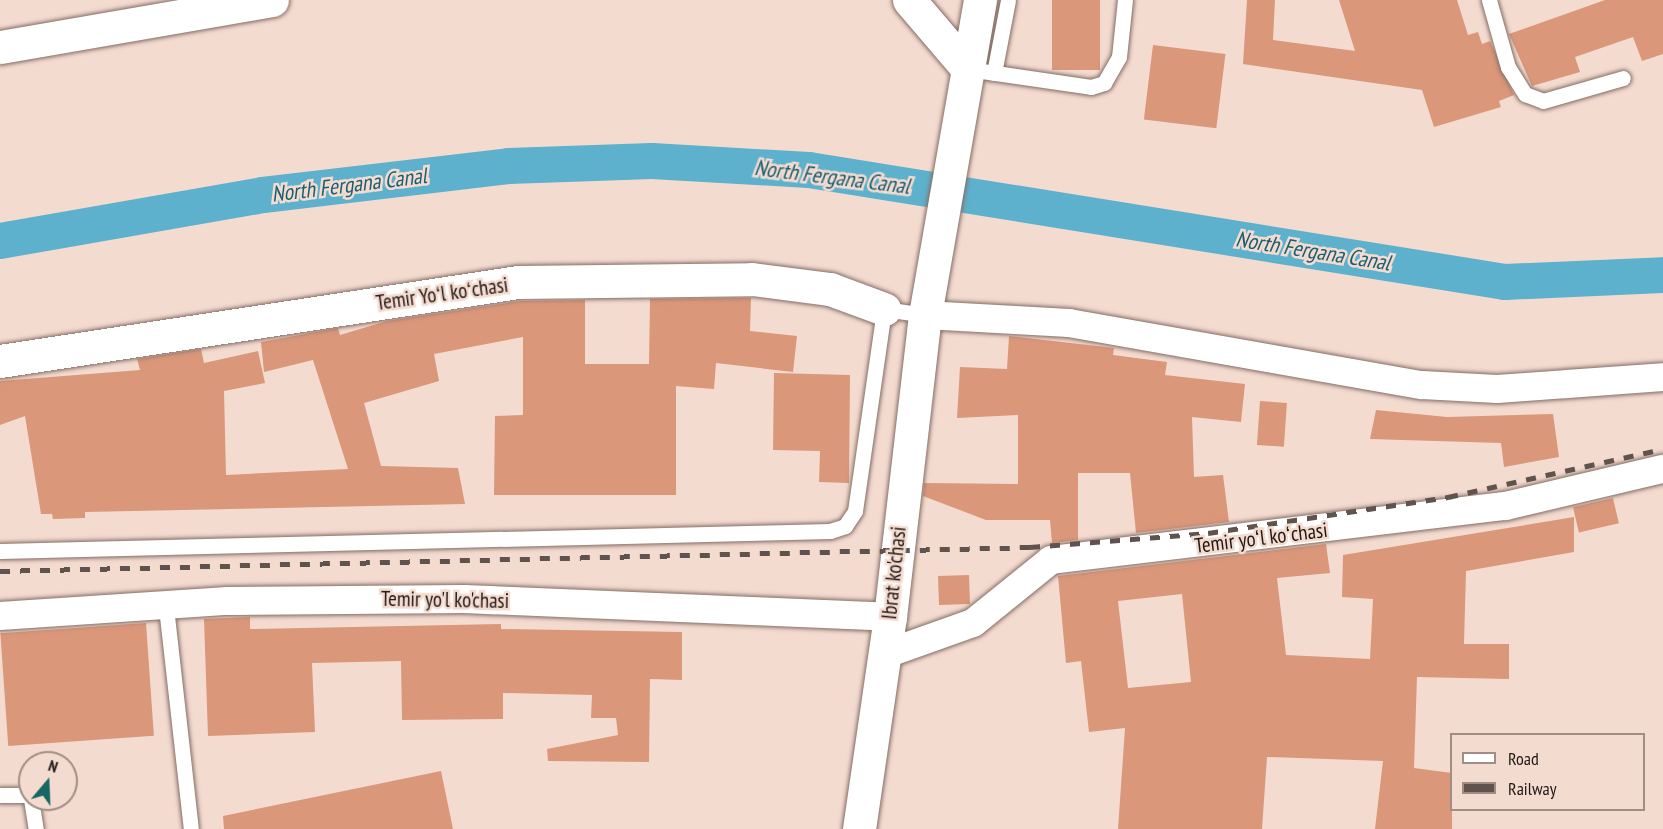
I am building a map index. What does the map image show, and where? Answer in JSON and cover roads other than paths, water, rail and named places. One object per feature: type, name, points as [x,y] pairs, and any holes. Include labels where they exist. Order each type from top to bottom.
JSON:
[{"type":"main road","points":[[0,47],[272,0]]},
{"type":"main road","points":[[909,0],[981,71]]},
{"type":"main road","name":"Ibrat ko'chasi","points":[[859,829],[890,617],[925,315],[960,111],[981,71],[980,0]]},
{"type":"main road","name":"Temir Yoʻl koʻchasi","points":[[0,362],[518,282],[752,279],[830,289],[884,309]]},
{"type":"street","points":[[925,315],[1069,323],[1422,385],[1497,389],[1663,377]]},
{"type":"street","name":"Temir yoʻl koʻchasi","points":[[883,655],[973,623],[1051,560],[1482,510],[1663,469]]},
{"type":"street","name":"Temir yo'l ko'chasi","points":[[0,616],[166,607],[228,601],[464,599],[890,617]]},
{"type":"lane","points":[[1008,0],[981,71],[1091,87],[1104,83],[1119,57],[1125,0]]},
{"type":"lane","points":[[1489,0],[1508,67],[1526,94],[1543,101],[1623,78]]},
{"type":"lane","points":[[0,551],[830,531],[844,525],[855,511],[884,309],[925,315]]},
{"type":"lane","points":[[166,607],[191,829]]},
{"type":"lane","points":[[0,795],[18,796]]},
{"type":"lane","points":[[33,811],[36,829]]},
{"type":"waterway","name":"North Fergana Canal","points":[[0,241],[263,195],[509,166],[652,161],[809,170],[1505,282],[1663,275]]},
{"type":"railway","points":[[0,571],[1030,547],[1208,533],[1448,497],[1663,449]]}]
